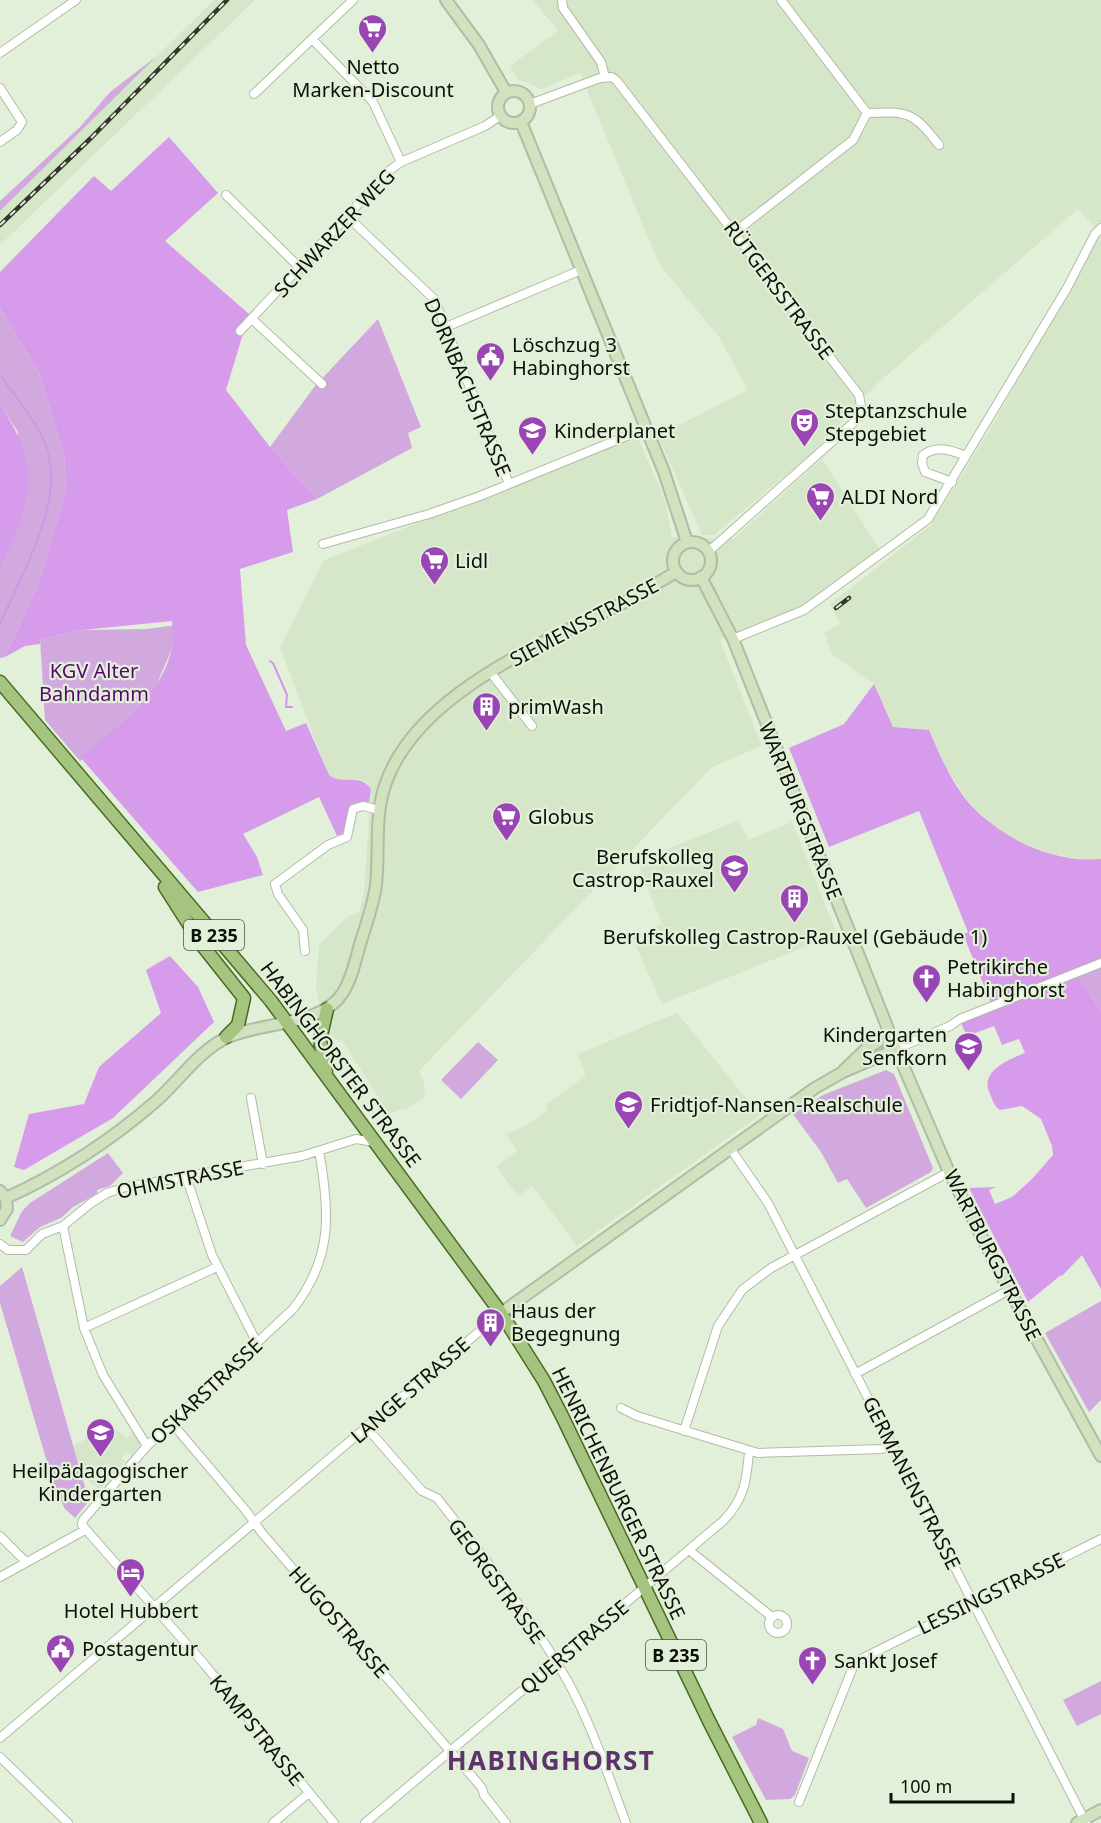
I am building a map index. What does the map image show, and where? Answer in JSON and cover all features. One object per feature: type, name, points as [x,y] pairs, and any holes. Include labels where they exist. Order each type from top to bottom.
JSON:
[{"type":"main road","points":[[446,0],[479,45],[506,92]]},
{"type":"main road","points":[[506,92],[521,92],[530,104],[528,114],[521,122],[508,122],[500,116],[498,101],[506,92]]},
{"type":"main road","points":[[521,122],[679,509],[687,542]]},
{"type":"main road","points":[[687,542],[699,544],[708,552],[710,566],[701,577],[688,579],[677,572],[673,564],[674,555],[679,547],[687,542]]},
{"type":"main road","name":"SIEMENSSTRASSE","points":[[327,1009],[338,999],[348,981],[372,904],[377,871],[379,810],[387,777],[400,753],[418,728],[453,698],[491,673],[677,572]]},
{"type":"main road","name":"WARTBURGSTRASSE","points":[[701,577],[733,639],[896,1049],[949,1173],[1009,1290],[1101,1456]]},
{"type":"main road","name":"HABINGHORSTER STRASSE","points":[[0,682],[286,1021],[501,1313]]},
{"type":"main road","points":[[0,1220],[8,1209],[3,1195],[39,1183],[93,1150],[155,1102],[202,1055],[226,1038],[238,1025],[244,998],[202,945],[141,851]]},
{"type":"main road","points":[[226,1038],[307,1017],[327,1009]]},
{"type":"main road","points":[[326,1073],[320,1040],[327,1009]]},
{"type":"main road","name":"LANGE STRASSE","points":[[843,1072],[866,1049],[890,1034]]},
{"type":"main road","name":"LANGE STRASSE","points":[[501,1313],[815,1088],[843,1072],[896,1049]]},
{"type":"main road","name":"HENRICHENBURGER STRASSE","points":[[501,1313],[559,1409],[644,1588],[761,1823]]},
{"type":"main road","points":[[1083,1822],[1101,1810]]},
{"type":"street","points":[[0,53],[76,0]]},
{"type":"street","points":[[254,93],[353,0]]},
{"type":"street","points":[[530,104],[606,77],[601,62],[563,8],[562,0]]},
{"type":"street","points":[[781,0],[867,113]]},
{"type":"street","points":[[312,39],[373,102],[401,162]]},
{"type":"street","name":"RÜTGERSSTRASSE","points":[[606,77],[617,81],[735,231],[859,395],[862,405],[862,412],[853,423],[708,552]]},
{"type":"street","points":[[0,88],[22,122],[17,130],[0,142]]},
{"type":"street","points":[[867,113],[895,112],[914,117],[939,145]]},
{"type":"street","points":[[735,231],[853,140],[867,113]]},
{"type":"street","name":"SCHWARZER WEG","points":[[240,332],[383,176],[401,162],[485,126],[500,116]]},
{"type":"street","points":[[226,195],[301,268]]},
{"type":"street","name":"DORNBACHSTRASSE","points":[[347,216],[434,298],[509,484]]},
{"type":"street","points":[[733,639],[804,610],[928,519],[1067,288],[1095,234],[1101,228]]},
{"type":"street","points":[[446,327],[580,270]]},
{"type":"street","points":[[253,320],[322,384]]},
{"type":"street","name":"DORNBACHSTRASSE","points":[[323,544],[429,514],[646,428]]},
{"type":"street","points":[[952,482],[925,472],[922,464],[923,455],[931,449],[942,449],[966,456]]},
{"type":"street","name":"SIEMENSSTRASSE","points":[[491,673],[532,726]]},
{"type":"street","points":[[306,951],[303,930],[278,894],[275,884],[328,845],[347,837],[353,808],[363,806],[379,810]]},
{"type":"street","points":[[896,1049],[950,1026],[960,1019],[1101,963]]},
{"type":"street","points":[[251,1098],[263,1164]]},
{"type":"street","name":"OHMSTRASSE","points":[[0,1244],[8,1250],[26,1250],[42,1234],[63,1226],[107,1193],[186,1176],[263,1164],[319,1151],[356,1139],[378,1144]]},
{"type":"street","name":"GERMANENSTRASSE","points":[[730,1148],[768,1203],[1083,1822]]},
{"type":"street","name":"OSKARSTRASSE","points":[[85,1530],[83,1520],[147,1446],[256,1341],[293,1309],[309,1288],[324,1252],[327,1194],[319,1151]]},
{"type":"street","points":[[684,1431],[723,1315],[751,1281],[794,1255],[949,1173]]},
{"type":"street","points":[[186,1176],[218,1267],[256,1341]]},
{"type":"street","points":[[63,1226],[84,1328],[103,1375],[147,1446]]},
{"type":"street","points":[[84,1328],[218,1267]]},
{"type":"street","points":[[855,1374],[1009,1290]]},
{"type":"street","name":"LANGE STRASSE","points":[[0,1738],[501,1313]]},
{"type":"street","points":[[621,1408],[684,1431],[758,1453],[871,1449],[892,1446]]},
{"type":"street","name":"HUGOSTRASSE","points":[[171,1422],[482,1788],[484,1795],[506,1823]]},
{"type":"street","name":"GEORGSTRASSE","points":[[366,1428],[422,1491],[437,1498],[505,1585],[566,1679],[592,1731],[626,1823]]},
{"type":"street","name":"QUERSTRASSE","points":[[365,1823],[727,1517],[738,1502],[748,1476],[749,1451]]},
{"type":"street","points":[[0,1577],[85,1530]]},
{"type":"street","name":"KAMPSTRASSE","points":[[85,1530],[155,1606],[334,1823]]},
{"type":"street","points":[[0,1536],[26,1562]]},
{"type":"street","name":"LESSINGSTRASSE","points":[[799,1802],[855,1662],[1101,1539]]},
{"type":"street","points":[[689,1550],[772,1617]]},
{"type":"street","points":[[0,1757],[68,1823]]},
{"type":"street","points":[[273,1823],[309,1793]]},
{"type":"shaded area","points":[[214,0],[255,0],[0,245],[0,211]]},
{"type":"shaded area","points":[[533,0],[1101,0],[1101,233],[1078,209],[879,382],[812,453],[714,535],[702,535],[658,436],[748,390],[719,337],[659,264],[580,73],[542,89],[517,79],[510,66],[558,31]]},
{"type":"shaded area","points":[[169,137],[218,193],[165,241],[249,314],[226,390],[270,447],[317,499],[287,510],[293,552],[240,569],[246,645],[286,731],[306,723],[329,775],[334,778],[361,781],[371,789],[369,803],[358,802],[350,805],[346,829],[338,838],[319,797],[243,834],[257,857],[263,875],[198,892],[80,757],[130,716],[158,682],[167,663],[172,643],[172,621],[83,630],[40,639],[40,644],[25,646],[5,657],[38,584],[66,492],[64,455],[39,373],[0,308],[0,272],[94,176],[111,191]]},
{"type":"shaded area","points":[[1101,234],[1101,859],[1093,860],[1054,855],[1017,841],[993,825],[969,802],[948,771],[929,730],[893,727],[874,684],[832,654],[824,633],[840,624],[830,604],[930,526],[988,433]]},
{"type":"shaded area","points":[[0,405],[23,448],[28,467],[28,486],[19,523],[0,568]]},
{"type":"shaded area","points":[[637,436],[665,500],[672,537],[733,539],[822,459],[880,550],[805,605],[720,640],[762,746],[712,767],[419,1071],[424,1082],[425,1097],[406,1109],[398,1110],[390,1115],[343,1042],[326,1036],[316,987],[319,945],[348,916],[359,912],[364,892],[371,789],[365,781],[340,780],[328,775],[280,647],[324,560]]},
{"type":"shaded area","points":[[874,684],[893,727],[929,730],[946,768],[963,795],[982,816],[997,828],[1012,838],[1046,853],[1064,857],[1101,859],[1101,959],[991,1003],[963,934],[968,932],[919,811],[829,847],[789,748],[844,724]]},
{"type":"shaded area","name":"Berufskolleg Castrop-Rauxel","points":[[739,820],[748,840],[792,822],[837,934],[662,1004],[632,937],[662,924],[637,861]]},
{"type":"shaded area","points":[[170,956],[198,987],[214,1022],[113,1118],[24,1170],[14,1167],[29,1114],[84,1104],[99,1067],[161,1013],[146,970]]},
{"type":"shaded area","points":[[1077,974],[1101,1011],[1101,1289],[1082,1255],[1062,1276],[1028,1302],[969,1188],[996,1187],[989,1190],[995,1204],[1012,1197],[1053,1155],[1052,1146],[1041,1119],[1022,1106],[1000,1110],[990,1094],[988,1079],[991,1073],[1003,1063],[1025,1053],[1019,1039],[1002,1045],[994,1026],[967,1036],[960,1021]]},
{"type":"shaded area","name":"Fridtjof-Nansen-Realschule","points":[[677,1013],[760,1115],[577,1246],[532,1186],[518,1196],[496,1166],[517,1151],[506,1134],[527,1125],[548,1110],[545,1105],[586,1076],[578,1054]]},
{"type":"shaded area","name":"Heilpädagogischer Kindergarten","points":[[110,1424],[127,1439],[132,1432],[141,1444],[131,1456],[127,1452],[124,1455],[122,1458],[125,1461],[100,1490],[82,1476],[74,1446]]},
{"type":"green space","points":[[157,56],[0,211],[0,201],[80,127],[110,92]]},
{"type":"green space","points":[[0,308],[39,373],[64,455],[66,492],[38,584],[5,657],[0,658],[0,565],[18,432],[0,405]]},
{"type":"green space","points":[[378,319],[421,427],[408,433],[412,448],[317,499],[270,447],[315,386]]},
{"type":"green space","name":"KGV Alter Bahndamm","points":[[176,625],[171,651],[150,700],[80,761],[45,720],[40,639],[83,630],[146,629]]},
{"type":"green space","points":[[1101,964],[1101,1011],[1077,974]]},
{"type":"green space","points":[[478,1042],[498,1060],[461,1099],[441,1080]]},
{"type":"green space","points":[[886,1070],[894,1074],[933,1168],[931,1172],[866,1208],[847,1179],[838,1183],[821,1152],[793,1114],[823,1095]]},
{"type":"green space","points":[[108,1153],[123,1173],[110,1186],[97,1190],[97,1194],[73,1207],[61,1218],[40,1227],[23,1242],[10,1236],[22,1211],[30,1203]]},
{"type":"green space","points":[[22,1267],[89,1501],[75,1518],[65,1509],[55,1489],[0,1303],[0,1286]]},
{"type":"green space","points":[[1101,1301],[1101,1400],[1089,1412],[1045,1333]]},
{"type":"green space","points":[[1101,1681],[1101,1714],[1077,1726],[1063,1700]]},
{"type":"green space","points":[[758,1718],[783,1729],[792,1751],[809,1758],[795,1795],[790,1799],[766,1800],[732,1737],[756,1725]]},
{"type":"waterway","points":[[0,375],[38,429],[47,449],[51,470],[46,515],[29,561],[0,624]]},
{"type":"waterway","points":[[270,661],[287,695],[286,707],[292,707]]},
{"type":"railway","points":[[0,225],[91,138],[227,0]]},
{"type":"railway","points":[[836,608],[849,598]]},
{"type":"place","name":"Netto Marken-Discount","points":[[373,54]]},
{"type":"place","name":"Löschzug 3 Habinghorst","points":[[491,382]]},
{"type":"place","name":"Steptanzschule Stepgebiet","points":[[804,448]]},
{"type":"place","name":"Kinderplanet","points":[[533,456]]},
{"type":"place","name":"ALDI Nord","points":[[820,522]]},
{"type":"place","name":"Lidl","points":[[434,586]]},
{"type":"place","name":"primWash","points":[[487,732]]},
{"type":"place","name":"Globus","points":[[507,842]]},
{"type":"place","name":"Berufskolleg Castrop-Rauxel","points":[[735,894]]},
{"type":"place","name":"Berufskolleg Castrop-Rauxel (Gebäude 1)","points":[[795,924]]},
{"type":"place","name":"Petrikirche Habinghorst","points":[[926,1004]]},
{"type":"place","name":"Kindergarten Senfkorn","points":[[968,1072]]},
{"type":"place","name":"Fridtjof-Nansen-Realschule","points":[[629,1130]]},
{"type":"place","name":"Haus der Begegnung","points":[[490,1348]]},
{"type":"place","name":"Heilpädagogischer Kindergarten","points":[[100,1458]]},
{"type":"place","name":"Hotel Hubbert","points":[[131,1598]]},
{"type":"place","name":"Postagentur","points":[[61,1674]]},
{"type":"place","name":"Sankt Josef","points":[[813,1686]]},
{"type":"district","name":"HABINGHORST","points":[[551,1760]]}]
